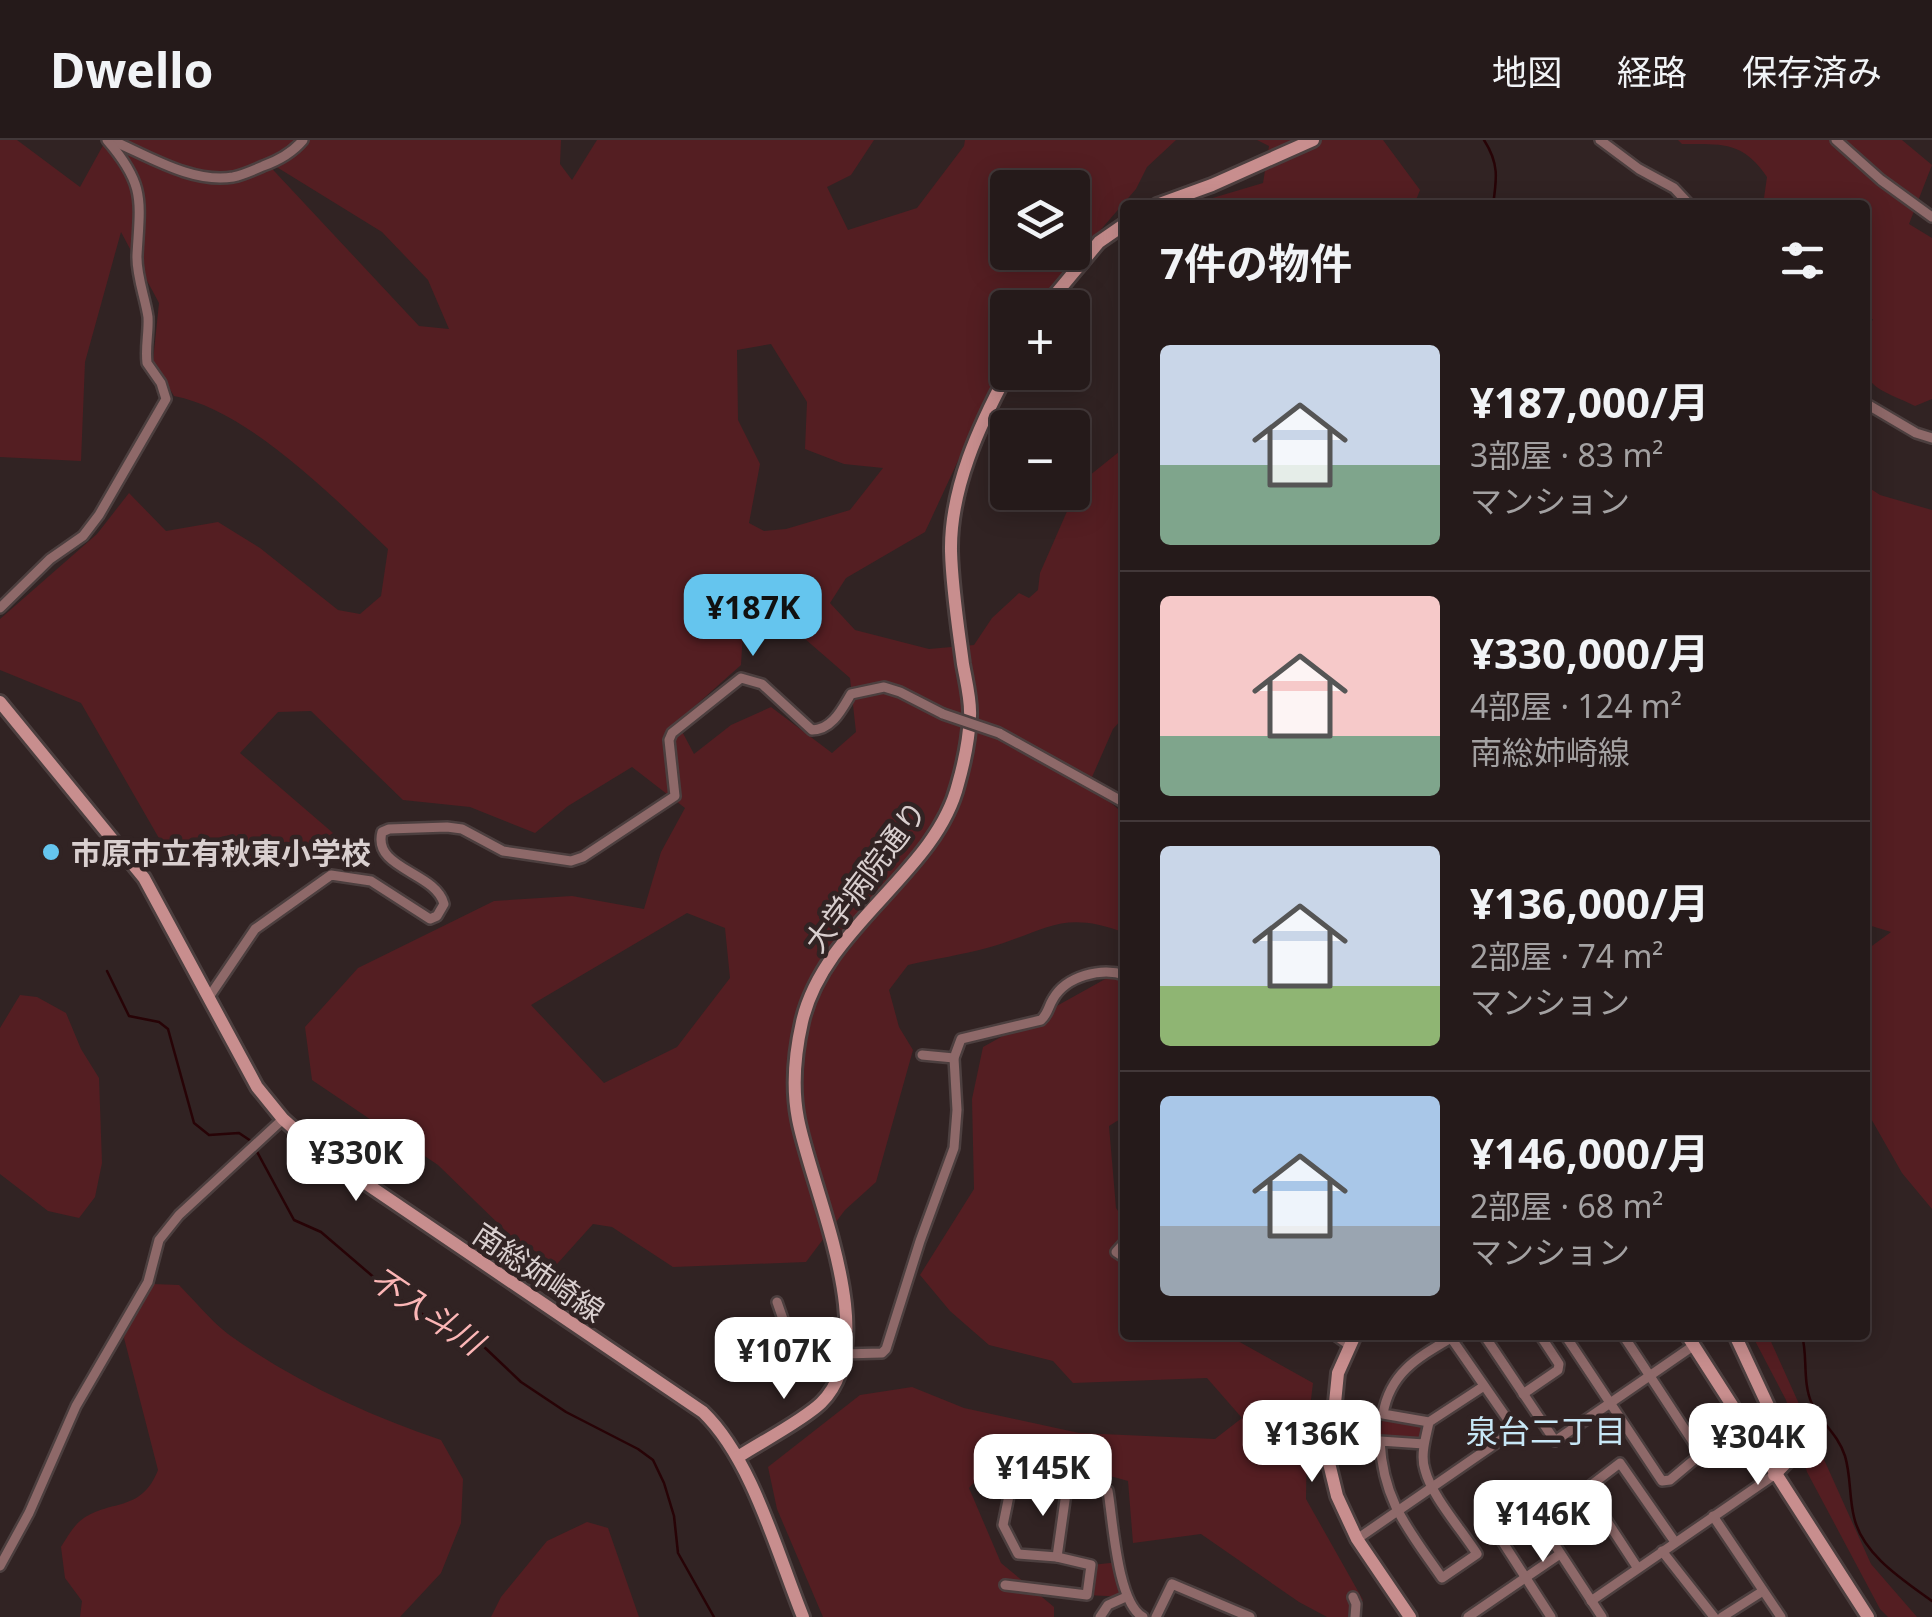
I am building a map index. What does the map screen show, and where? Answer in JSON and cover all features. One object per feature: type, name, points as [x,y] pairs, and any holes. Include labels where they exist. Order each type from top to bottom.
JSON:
[{"type":"street","points":[[110,140],[183,171],[234,177],[270,164],[303,140]]},
{"type":"street","points":[[0,608],[50,559],[83,536],[166,399],[161,382],[146,363],[148,324],[136,258],[141,212],[138,189],[110,140]]},
{"type":"street","points":[[1171,200],[1312,140]]},
{"type":"street","points":[[1600,140],[1639,169],[1674,188],[1685,200]]},
{"type":"street","points":[[1836,140],[1881,180],[1932,217]]},
{"type":"street","points":[[1059,290],[1099,242],[1120,227]]},
{"type":"street","name":"大学病院通り","points":[[738,1456],[822,1402],[837,1376],[848,1319],[840,1268],[798,1117],[795,1068],[802,1022],[812,992],[841,944],[940,826],[958,786],[970,714],[953,592],[953,516],[972,450],[1000,390]]},
{"type":"street","points":[[1870,405],[1916,433],[1932,438]]},
{"type":"street","points":[[209,997],[256,929],[331,875],[371,881],[430,918],[438,916],[444,904],[439,891],[384,854],[382,832],[447,827],[462,830],[503,851],[571,862],[583,857],[675,796],[672,733],[741,678],[762,684],[812,730],[821,730],[830,723],[851,694],[884,687],[900,692],[943,714],[999,733],[1120,800]]},
{"type":"street","name":"南総姉崎線","points":[[0,702],[144,878],[257,1087],[282,1119],[321,1153],[703,1412],[722,1430],[738,1456],[803,1617]]},
{"type":"street","points":[[777,1302],[797,1358],[831,1348],[842,1354],[882,1353],[890,1344],[920,1241],[954,1148],[954,1058],[961,1038],[1041,1020],[1055,996],[1074,980],[1096,972],[1120,973]]},
{"type":"street","points":[[922,1055],[954,1058]]},
{"type":"street","points":[[0,1566],[30,1512],[76,1406],[148,1282],[159,1240],[179,1214],[282,1119]]},
{"type":"street","points":[[1352,1340],[1338,1373],[1329,1463],[1337,1496],[1357,1540],[1410,1617]]},
{"type":"street","points":[[1444,1340],[1401,1371],[1383,1414],[1428,1422],[1484,1386]]},
{"type":"street","points":[[1357,1540],[1515,1430],[1453,1340]]},
{"type":"street","points":[[1487,1340],[1555,1441],[1650,1376],[1690,1340],[1868,1617]]},
{"type":"street","points":[[1523,1394],[1558,1370],[1559,1364],[1543,1340]]},
{"type":"street","points":[[1568,1340],[1662,1481],[1670,1480],[1701,1454],[1625,1340]]},
{"type":"street","points":[[1591,1601],[1774,1475],[1788,1461],[1790,1453],[1736,1340]]},
{"type":"street","points":[[1424,1444],[1380,1441],[1386,1488],[1442,1578],[1477,1554],[1424,1470],[1428,1422]]},
{"type":"street","points":[[1637,1567],[1586,1489],[1620,1463],[1675,1542]]},
{"type":"street","points":[[1006,1585],[1087,1595],[1092,1565],[1018,1554],[1003,1526],[1013,1476],[1108,1490],[1126,1597],[1143,1617]]},
{"type":"street","points":[[1057,1557],[1066,1486]]},
{"type":"street","points":[[1550,1617],[1484,1513],[1519,1490],[1602,1617]]},
{"type":"street","points":[[1713,1516],[1781,1617]]},
{"type":"street","points":[[1662,1550],[1718,1617],[1763,1591]]},
{"type":"street","points":[[1468,1617],[1560,1554]]},
{"type":"street","points":[[1156,1617],[1172,1584],[1250,1617]]},
{"type":"street","points":[[1100,1617],[1108,1605],[1126,1597]]},
{"type":"street","points":[[1352,1598],[1356,1604],[1355,1617]]},
{"type":"shaded area","points":[[0,140],[17,140],[80,187],[106,140],[561,140],[560,164],[572,180],[597,140],[874,140],[851,175],[827,187],[848,230],[917,208],[965,140],[1176,140],[1147,167],[1136,189],[1126,200],[1120,200],[1120,207],[1090,242],[1090,170],[990,170],[990,270],[1066,270],[1049,290],[990,290],[991,390],[925,532],[846,578],[830,603],[855,630],[929,649],[974,645],[992,618],[1019,593],[1029,598],[1038,590],[1040,573],[1068,510],[1090,510],[1090,475],[1120,451],[1120,721],[1089,784],[1120,811],[1120,931],[1085,923],[1054,925],[987,948],[908,965],[889,990],[899,1027],[913,1050],[876,1182],[845,1210],[806,1262],[673,1267],[612,1227],[593,1224],[557,1264],[513,1238],[438,1165],[312,1080],[305,1027],[358,968],[494,901],[572,896],[644,909],[661,852],[685,808],[632,767],[568,806],[535,833],[470,807],[403,800],[311,711],[278,712],[240,753],[333,833],[278,869],[237,858],[171,859],[81,703],[0,670],[0,619],[97,534],[129,493],[166,531],[218,522],[260,548],[338,610],[360,614],[381,596],[388,549],[316,482],[260,437],[202,405],[174,396],[153,361],[159,303],[121,232],[85,362],[81,461],[0,457]],"holes":[[[262,158],[382,232],[428,280],[449,329],[419,326]],[[771,344],[807,402],[805,449],[844,464],[883,468],[850,510],[786,529],[764,531],[749,523],[760,464],[738,420],[737,350]],[[748,618],[789,625],[850,678],[856,732],[832,753],[771,707],[731,725],[694,754],[677,722],[741,665],[743,631]],[[687,913],[725,928],[730,978],[677,1047],[604,1083],[531,1005]]]},
{"type":"shaded area","points":[[1257,140],[1383,140],[1420,190],[1416,200],[1206,200],[1263,183],[1269,146]]},
{"type":"shaded area","points":[[1678,140],[1902,140],[1932,165],[1909,224],[1932,238],[1932,399],[1915,406],[1870,380],[1870,200],[1764,200],[1767,177],[1749,157],[1730,147],[1682,144]]},
{"type":"shaded area","points":[[1870,488],[1932,510],[1932,1209],[1902,1173],[1870,1117],[1870,947],[1891,932],[1870,926]]},
{"type":"shaded area","points":[[1120,971],[1120,1119],[1109,1126],[1116,1208],[1120,1214],[1120,1340],[1236,1340],[1313,1383],[1307,1432],[1306,1499],[1363,1600],[1348,1617],[1327,1617],[1299,1602],[1201,1534],[1133,1543],[1128,1481],[1006,1447],[969,1488],[1001,1563],[1054,1607],[1054,1617],[823,1617],[777,1509],[768,1467],[860,1395],[912,1387],[964,1408],[1079,1433],[1215,1439],[1242,1418],[1207,1378],[1073,1383],[1053,1361],[989,1345],[950,1311],[920,1275],[974,1189],[972,1099],[983,1047]]},
{"type":"shaded area","points":[[20,995],[37,997],[66,1013],[99,1078],[102,1163],[95,1197],[79,1218],[48,1211],[0,1174],[0,1028]]},
{"type":"shaded area","points":[[153,1284],[179,1285],[228,1334],[304,1381],[358,1408],[441,1440],[463,1479],[461,1523],[441,1573],[400,1617],[80,1617],[82,1601],[65,1578],[61,1547],[80,1521],[143,1493],[158,1470],[124,1338],[128,1308]]},
{"type":"shaded area","points":[[1755,1340],[1770,1340],[1871,1564],[1917,1617],[1888,1617],[1880,1609],[1807,1472],[1786,1400]]},
{"type":"shaded area","points":[[1383,1414],[1429,1422],[1424,1444],[1380,1441]]},
{"type":"shaded area","points":[[587,1522],[608,1528],[639,1617],[491,1617],[501,1597],[547,1541]]},
{"type":"shaded area","points":[[1120,1562],[1126,1597],[1087,1595],[1091,1565]]},
{"type":"waterway","points":[[1484,140],[1496,171],[1494,200]]},
{"type":"waterway","name":"不入斗川","points":[[107,971],[129,1016],[159,1022],[168,1029],[194,1123],[209,1135],[239,1133],[251,1141]]},
{"type":"waterway","name":"不入斗川","points":[[255,1148],[294,1220],[321,1232],[398,1298],[442,1327],[481,1344],[521,1382],[653,1460],[674,1516],[678,1553],[714,1617]]},
{"type":"waterway","points":[[1803,1340],[1809,1396],[1845,1456],[1858,1530],[1885,1565],[1932,1601]]},
{"type":"place","name":"市原市立有秋東小学校","points":[[51,852]]},
{"type":"district","name":"泉台二丁目","points":[[1546,1430]]}]
